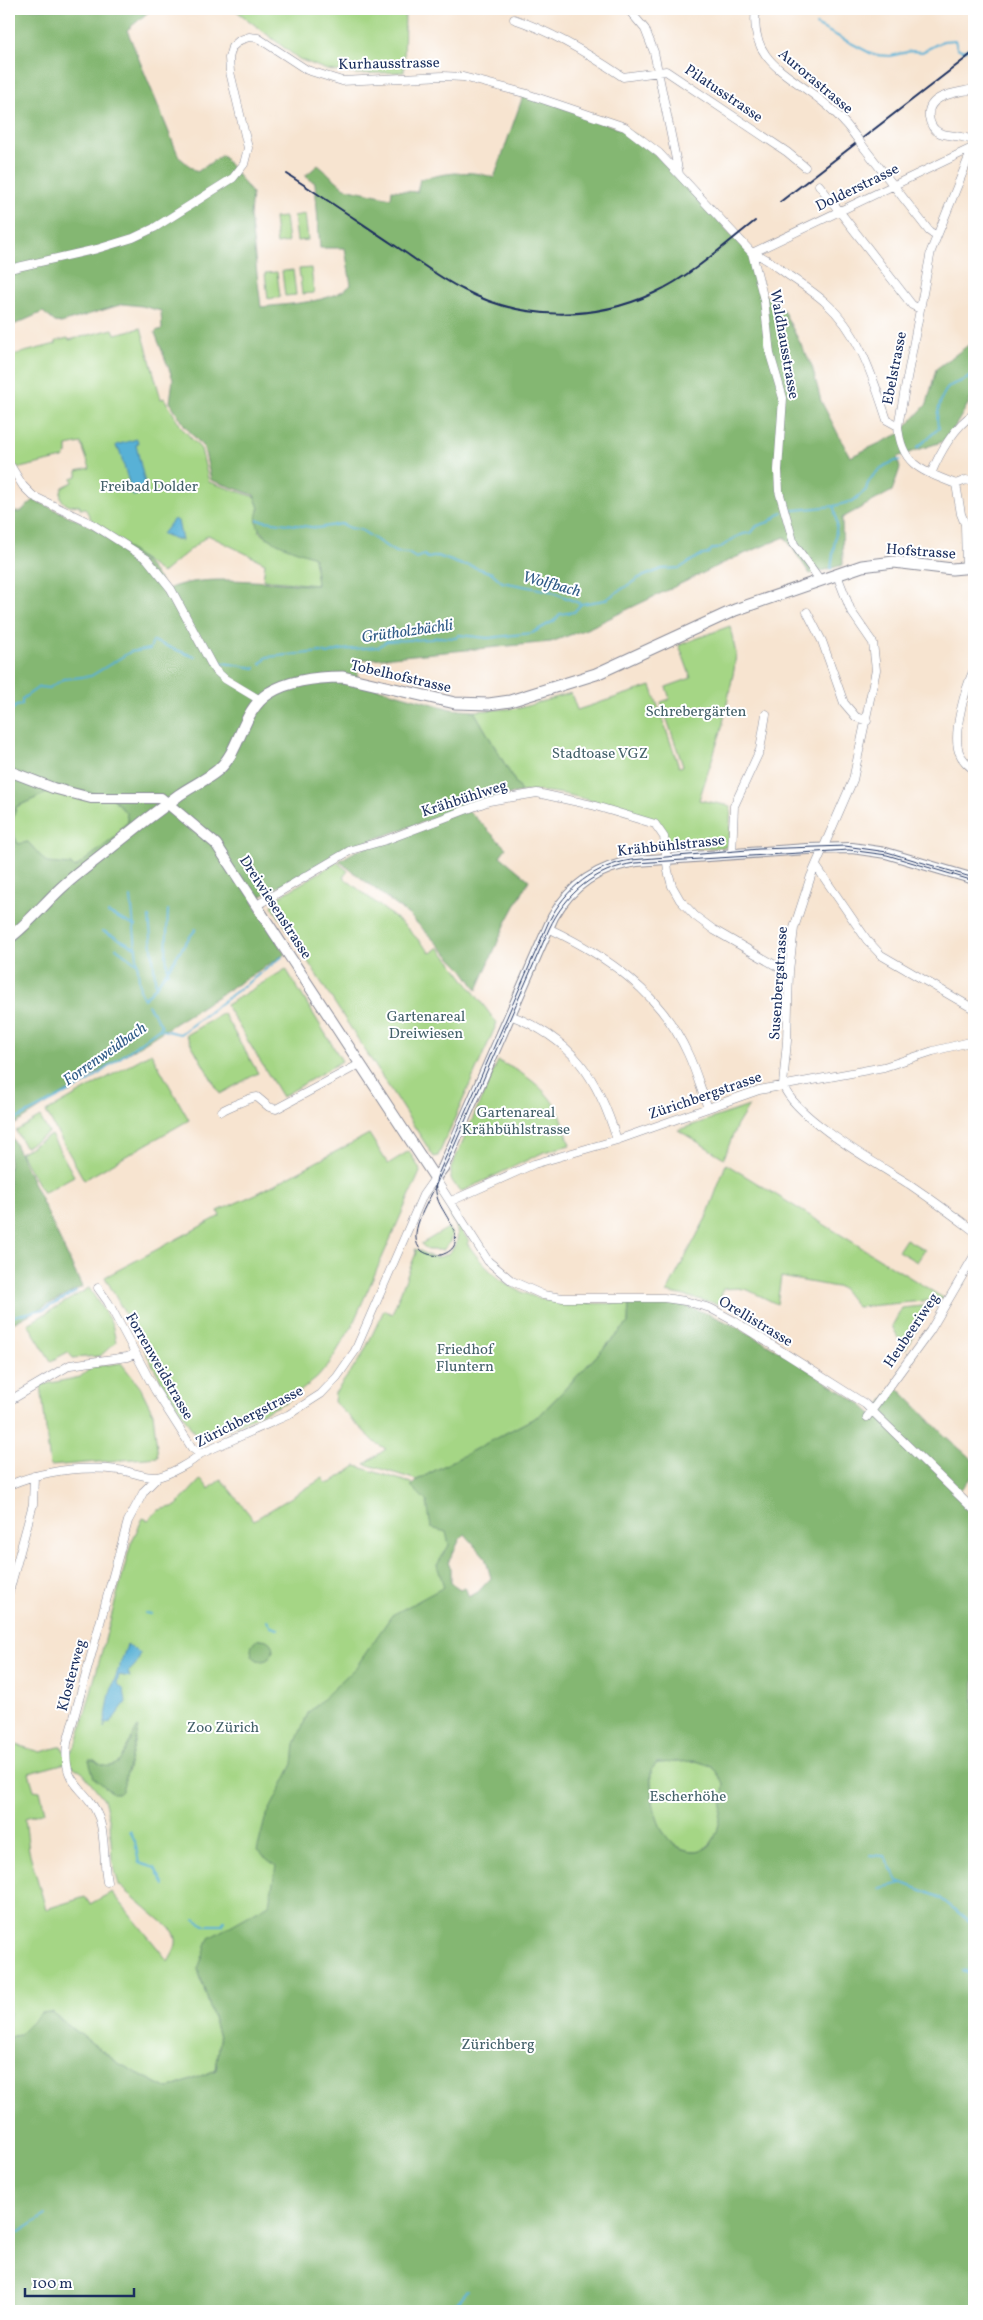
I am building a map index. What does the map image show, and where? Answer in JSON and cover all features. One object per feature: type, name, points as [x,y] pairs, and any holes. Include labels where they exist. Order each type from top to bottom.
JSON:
[{"type":"main road","name":"Hofstrasse","points":[[837,575],[882,562],[952,569],[970,568]]},
{"type":"main road","name":"Tobelhofstrasse","points":[[9,938],[27,923],[61,888],[169,803],[222,766],[252,710],[260,700],[278,689],[324,677],[343,677],[455,703],[489,704],[517,700],[596,674],[712,620],[837,575]]},
{"type":"street","points":[[628,9],[645,30],[660,72],[679,174]]},
{"type":"street","name":"Aurorastrasse","points":[[756,9],[755,30],[766,57],[779,71],[828,106],[856,137],[930,231],[936,236]]},
{"type":"street","name":"Pilatusstrasse","points":[[514,19],[538,27],[601,62],[623,78],[666,71],[787,152],[805,167]]},
{"type":"street","name":"Kurhausstrasse","points":[[9,269],[97,249],[133,238],[154,228],[233,178],[244,164],[248,148],[230,72],[229,58],[232,47],[240,40],[249,37],[263,40],[307,70],[342,81],[443,76],[463,77],[561,104],[625,127],[659,153],[752,253],[763,257],[826,303],[838,316],[859,346],[887,420],[898,426]]},
{"type":"street","points":[[973,145],[969,138],[938,132],[930,123],[928,111],[936,100],[942,97],[974,89]]},
{"type":"street","name":"Dolderstrasse","points":[[752,253],[973,145]]},
{"type":"street","name":"Ebelstrasse","points":[[956,484],[931,474],[910,462],[905,456],[899,440],[898,426],[931,251],[973,145]]},
{"type":"street","points":[[819,185],[912,305],[920,309]]},
{"type":"street","points":[[763,247],[763,257]]},
{"type":"street","name":"Waldhausstrasse","points":[[752,253],[764,300],[770,354],[782,398],[778,470],[779,491],[788,529],[798,551],[820,580]]},
{"type":"street","points":[[931,474],[937,461],[961,425],[974,414]]},
{"type":"street","points":[[9,463],[23,486],[33,496],[92,524],[147,559],[171,589],[214,669],[225,679],[260,700]]},
{"type":"street","points":[[970,568],[967,539],[956,484],[966,480],[974,482]]},
{"type":"street","name":"Susenbergstrasse","points":[[783,1084],[789,971],[798,914],[822,848],[848,794],[874,688],[876,658],[873,643],[851,611],[837,575]]},
{"type":"street","points":[[807,612],[822,641],[844,703],[856,717],[867,721]]},
{"type":"street","points":[[974,669],[966,688],[957,739],[961,756],[974,770]]},
{"type":"street","points":[[732,854],[734,806],[760,750],[766,714]]},
{"type":"street","name":"Dreiwiesenstrasse","points":[[9,771],[53,788],[91,798],[157,798],[169,803],[220,848],[435,1178]]},
{"type":"street","name":"Krähbühlweg","points":[[257,904],[351,850],[386,840],[489,801],[537,793],[556,795],[655,824],[664,837],[672,886],[680,900],[695,916],[714,930],[780,968],[789,971]]},
{"type":"street","name":"Krähbühlstrasse","points":[[435,1178],[442,1168],[548,928],[564,900],[591,876],[624,863],[822,848],[858,849],[886,853],[974,879]]},
{"type":"street","points":[[816,866],[867,940],[881,954],[974,1009]]},
{"type":"street","points":[[548,928],[576,941],[610,962],[635,982],[653,1001],[678,1035],[688,1053],[708,1108]]},
{"type":"street","points":[[510,1015],[542,1030],[583,1064],[600,1091],[617,1140]]},
{"type":"street","name":"Zürichbergstrasse","points":[[451,1201],[534,1164],[617,1140],[783,1084],[884,1067],[974,1040]]},
{"type":"street","points":[[222,1111],[238,1105],[249,1097],[257,1097],[269,1107],[276,1109],[360,1064]]},
{"type":"street","points":[[783,1084],[796,1104],[842,1142],[918,1190],[974,1231]]},
{"type":"street","name":"Zürichbergstrasse","points":[[158,1477],[196,1460],[200,1454],[288,1415],[320,1394],[336,1378],[355,1351],[423,1195],[435,1178]]},
{"type":"street","name":"Orellistrasse","points":[[435,1178],[488,1261],[502,1274],[522,1287],[543,1295],[563,1298],[664,1298],[702,1305],[734,1322],[870,1414],[974,1510]]},
{"type":"street","name":"Heubeeriweg","points":[[870,1414],[930,1331],[974,1256]]},
{"type":"street","name":"Forrenweidstrasse","points":[[98,1288],[108,1302],[135,1354],[192,1448],[200,1454]]},
{"type":"street","points":[[9,1400],[70,1365],[127,1357],[135,1354]]},
{"type":"street","points":[[9,1485],[34,1476],[69,1470],[106,1469],[158,1477]]},
{"type":"street","points":[[9,1592],[33,1504],[34,1476]]},
{"type":"street","name":"Klosterweg","points":[[107,1882],[103,1831],[98,1816],[69,1776],[66,1765],[66,1747],[128,1521],[144,1491],[158,1477]]},
{"type":"green space","points":[[9,9],[152,9],[127,30],[179,157],[197,172],[222,155],[252,193],[250,216],[261,307],[321,299],[333,296],[351,285],[345,248],[320,248],[315,183],[305,176],[318,165],[345,188],[391,198],[392,190],[417,192],[420,179],[429,177],[475,173],[494,178],[524,93],[638,136],[750,254],[760,291],[783,310],[812,366],[821,401],[850,457],[899,434],[927,404],[936,369],[974,341],[974,394],[947,440],[897,457],[900,468],[892,491],[842,518],[843,565],[810,574],[785,537],[732,559],[589,628],[551,642],[360,660],[356,682],[451,709],[474,711],[521,792],[495,797],[352,847],[252,901],[285,954],[9,1128],[9,512],[20,512],[34,500],[92,527],[120,543],[145,562],[166,590],[181,584],[219,580],[317,585],[314,557],[283,546],[264,535],[256,519],[259,508],[254,495],[211,480],[204,448],[185,426],[170,402],[173,379],[155,333],[162,329],[161,311],[123,304],[61,323],[55,322],[43,312],[9,327]],"holes":[[[60,787],[112,797],[126,813],[128,822],[120,829],[122,832],[75,868],[72,865],[47,863],[28,842],[18,844],[11,828],[16,807]]]},
{"type":"green space","points":[[234,9],[405,9],[404,72],[357,74],[327,70],[299,59]]},
{"type":"green space","points":[[305,214],[308,240],[297,241],[294,216]]},
{"type":"green space","points":[[285,217],[288,242],[277,244],[274,218]]},
{"type":"green space","points":[[311,268],[314,293],[302,294],[299,269]]},
{"type":"green space","points":[[293,270],[296,295],[285,296],[282,271]]},
{"type":"green space","points":[[277,272],[280,297],[268,299],[265,273]]},
{"type":"green space","name":"Freibad Dolder","points":[[141,328],[161,399],[164,398],[182,428],[201,449],[209,482],[255,497],[259,508],[259,531],[266,537],[314,557],[317,585],[263,580],[265,563],[208,535],[162,573],[93,523],[85,508],[81,509],[79,505],[70,506],[63,501],[61,493],[63,487],[73,482],[72,478],[77,476],[77,471],[90,468],[81,443],[67,446],[67,454],[63,458],[20,468],[15,466],[9,457],[9,356],[56,344],[56,341],[68,338],[69,340],[113,329],[115,334]]},
{"type":"green space","points":[[730,626],[736,654],[734,670],[722,728],[699,800],[731,806],[729,843],[726,847],[672,850],[668,847],[657,823],[590,800],[538,791],[521,792],[474,711],[520,708],[571,693],[577,710],[651,686],[679,767],[683,766],[661,702],[670,699],[666,687],[691,678],[679,645]]},
{"type":"green space","points":[[60,787],[112,797],[126,813],[128,822],[120,829],[122,833],[75,868],[72,865],[47,864],[28,842],[18,844],[11,828],[16,807]]},
{"type":"green space","points":[[467,809],[506,848],[500,856],[529,880],[506,923],[477,990],[464,971],[410,916],[339,861],[354,852]]},
{"type":"green space","name":"Gartenareal Dreiwiesen","points":[[337,862],[348,871],[343,877],[404,925],[431,953],[438,947],[454,965],[497,1023],[438,1156],[434,1157],[272,906],[279,897]]},
{"type":"green space","points":[[286,969],[342,1061],[282,1097],[226,1005]]},
{"type":"green space","points":[[223,1013],[258,1073],[220,1094],[186,1035]]},
{"type":"green space","points":[[151,1053],[189,1120],[84,1180],[46,1112]]},
{"type":"green space","name":"Gartenareal Krähbühlstrasse","points":[[498,1061],[528,1078],[545,1093],[558,1111],[570,1145],[544,1152],[465,1190],[459,1191],[451,1179],[451,1168]]},
{"type":"green space","points":[[749,1106],[736,1127],[724,1158],[678,1130]]},
{"type":"green space","points":[[40,1117],[49,1133],[25,1147],[16,1131]]},
{"type":"green space","points":[[9,1131],[82,1287],[9,1325]]},
{"type":"green space","points":[[369,1134],[388,1164],[409,1151],[420,1172],[351,1328],[329,1364],[317,1378],[288,1401],[200,1442],[164,1386],[105,1277],[220,1216],[218,1211],[258,1193]]},
{"type":"green space","points":[[51,1135],[74,1176],[43,1193],[20,1153]]},
{"type":"green space","points":[[726,1164],[945,1299],[857,1307],[842,1288],[781,1277],[777,1304],[748,1290],[738,1288],[723,1289],[719,1304],[667,1292],[707,1216]]},
{"type":"green space","name":"Friedhof Fluntern","points":[[449,1213],[469,1241],[467,1243],[484,1264],[501,1280],[519,1291],[538,1298],[559,1302],[629,1303],[628,1323],[540,1415],[417,1480],[365,1464],[386,1449],[376,1443],[334,1402],[335,1393],[362,1356],[384,1310],[392,1314],[416,1253],[415,1249],[433,1257],[439,1257],[453,1249],[456,1244],[457,1233],[455,1223]]},
{"type":"green space","points":[[448,1228],[452,1234],[450,1242],[443,1250],[428,1250],[421,1244]]},
{"type":"green space","points":[[906,1239],[925,1250],[917,1262],[898,1251]]},
{"type":"green space","points":[[89,1288],[112,1324],[116,1342],[100,1356],[73,1358],[68,1352],[51,1361],[28,1324]]},
{"type":"green space","name":"Zürichberg","points":[[629,1303],[672,1303],[709,1314],[776,1349],[861,1404],[875,1417],[879,1406],[895,1385],[945,1436],[974,1461],[974,1474],[956,1495],[974,1515],[974,2311],[9,2311],[9,2037],[19,2035],[41,2013],[51,2012],[118,2063],[168,2089],[216,2070],[220,2040],[198,1969],[209,1938],[269,1904],[276,1866],[257,1851],[265,1819],[293,1764],[295,1744],[308,1713],[356,1667],[392,1615],[444,1587],[437,1565],[449,1545],[446,1532],[431,1528],[427,1502],[411,1486],[417,1480],[540,1415],[628,1323]],"holes":[[[465,1534],[485,1557],[491,1578],[478,1592],[469,1597],[465,1587],[460,1589],[451,1583],[451,1568],[448,1563],[460,1539]],[[696,1761],[712,1766],[724,1783],[721,1814],[715,1837],[708,1847],[694,1851],[682,1849],[664,1833],[654,1808],[651,1770],[657,1763]]]},
{"type":"green space","points":[[932,1305],[905,1350],[892,1326],[902,1308]]},
{"type":"green space","points":[[121,1363],[140,1387],[153,1413],[158,1457],[50,1466],[41,1385],[80,1377],[92,1367]]},
{"type":"green space","name":"Zoo Zürich","points":[[356,1466],[411,1483],[461,1536],[442,1571],[450,1594],[338,1883],[201,1965],[198,1969],[220,2040],[216,2070],[168,2089],[118,2063],[51,2012],[41,2013],[19,2035],[9,2037],[9,1743],[41,1752],[59,1747],[62,1747],[63,1750],[73,1750],[78,1740],[131,1543],[143,1518],[148,1520],[159,1510],[176,1506],[201,1479],[209,1489],[221,1479],[254,1520],[323,1478],[326,1483],[331,1483]],"holes":[[[62,1764],[71,1765],[83,1773],[104,1799],[110,1822],[112,1860],[119,1885],[173,1931],[175,1935],[176,1943],[168,1961],[112,1892],[90,1904],[85,1897],[46,1909],[29,1851],[25,1818],[45,1812],[40,1791],[34,1790],[29,1773]]]},
{"type":"green space","points":[[262,1639],[270,1642],[273,1650],[270,1658],[262,1661],[254,1658],[251,1650],[254,1642]]},
{"type":"green space","points":[[137,1728],[139,1728],[122,1791],[120,1793],[113,1793],[94,1778],[89,1760],[95,1760],[101,1765],[107,1766],[119,1762]]},
{"type":"green space","name":"Escherhöhe","points":[[696,1761],[712,1766],[724,1783],[721,1816],[717,1832],[709,1845],[696,1851],[681,1848],[663,1833],[654,1806],[651,1770],[657,1763]]},
{"type":"water","points":[[137,439],[138,444],[136,445],[147,492],[133,496],[119,449],[117,449],[116,445]]},
{"type":"water","points":[[174,519],[178,521],[182,541],[162,534]]},
{"type":"water","points":[[127,1645],[140,1653],[139,1659],[128,1672],[130,1677],[119,1675],[117,1683],[124,1690],[126,1702],[111,1722],[106,1723],[104,1728],[110,1693]]},
{"type":"waterway","points":[[816,25],[874,55],[891,56],[911,51],[922,52],[943,41],[955,40],[957,48],[964,51],[974,44]]},
{"type":"waterway","name":"Wolfbach","points":[[917,448],[939,428],[938,413],[941,400],[947,389],[974,373]]},
{"type":"waterway","name":"Wolfbach","points":[[787,511],[834,506],[853,501],[866,490],[870,480],[878,471],[900,460]]},
{"type":"waterway","points":[[831,569],[837,524],[834,506]]},
{"type":"waterway","name":"Wolfbach","points":[[258,520],[318,528],[341,524],[361,530],[395,552],[408,553],[416,558],[424,555],[428,558],[438,556],[492,573],[502,582],[550,591],[581,604],[605,600],[639,578],[662,569],[680,568],[699,556],[708,554],[712,549],[716,549],[739,536],[751,533],[757,526],[769,522],[782,512]]},
{"type":"waterway","name":"Grütholzbächli","points":[[261,664],[267,657],[321,652],[328,654],[340,650],[378,647],[387,641],[438,637],[456,638],[459,635],[488,638],[532,633],[554,621],[560,614],[574,612],[581,604]]},
{"type":"waterway","name":"Grütholzbächli","points":[[9,713],[16,706],[22,705],[22,699],[39,687],[49,688],[64,679],[91,676],[130,652],[150,649],[153,641],[195,657]]},
{"type":"waterway","name":"Grütholzbächli","points":[[217,662],[255,668]]},
{"type":"waterway","points":[[131,897],[140,991],[144,999],[159,982],[196,929]]},
{"type":"waterway","points":[[168,910],[166,955],[168,972]]},
{"type":"waterway","points":[[108,913],[135,926]]},
{"type":"waterway","points":[[149,917],[156,988]]},
{"type":"waterway","points":[[103,931],[137,948]]},
{"type":"waterway","points":[[116,948],[138,964]]},
{"type":"waterway","name":"Forrenweidbach","points":[[9,1123],[88,1082],[158,1029],[180,1034],[282,957]]},
{"type":"waterway","points":[[148,1005],[162,1026],[158,1029]]},
{"type":"waterway","points":[[9,1317],[45,1309],[76,1292]]},
{"type":"waterway","points":[[145,1613],[151,1614]]},
{"type":"waterway","points":[[267,1621],[271,1627],[278,1629]]},
{"type":"waterway","points":[[130,1831],[135,1841],[139,1863],[155,1868],[164,1885]]},
{"type":"waterway","points":[[870,1855],[884,1856],[898,1881],[939,1897],[974,1925]]},
{"type":"waterway","points":[[880,1888],[902,1883]]},
{"type":"waterway","points":[[195,1919],[204,1925],[222,1925],[224,1921]]},
{"type":"waterway","points":[[963,1971],[974,1976]]},
{"type":"waterway","points":[[18,2233],[46,2215]]},
{"type":"waterway","points":[[450,2311],[468,2290]]},
{"type":"tram line","points":[[974,878],[887,852],[845,846],[759,849],[631,860],[605,867],[582,880],[564,898],[549,921],[437,1177],[436,1183],[436,1186],[436,1188],[437,1197],[450,1221],[455,1244],[450,1250],[441,1255],[424,1252],[417,1245],[416,1237],[419,1219],[423,1210],[435,1187],[437,1183],[440,1176],[449,1158],[549,929],[564,904],[583,885],[595,877],[621,866],[635,863],[849,850],[887,855],[974,881]]},
{"type":"railway","points":[[780,202],[974,52]]},
{"type":"railway","points":[[287,174],[455,285],[487,300],[534,312],[583,313],[607,309],[654,293],[694,269],[755,221]]},
{"type":"park label","name":"Schrebergärten","points":[[696,711]]},
{"type":"park label","name":"Stadtoase VGZ","points":[[600,753]]}]
